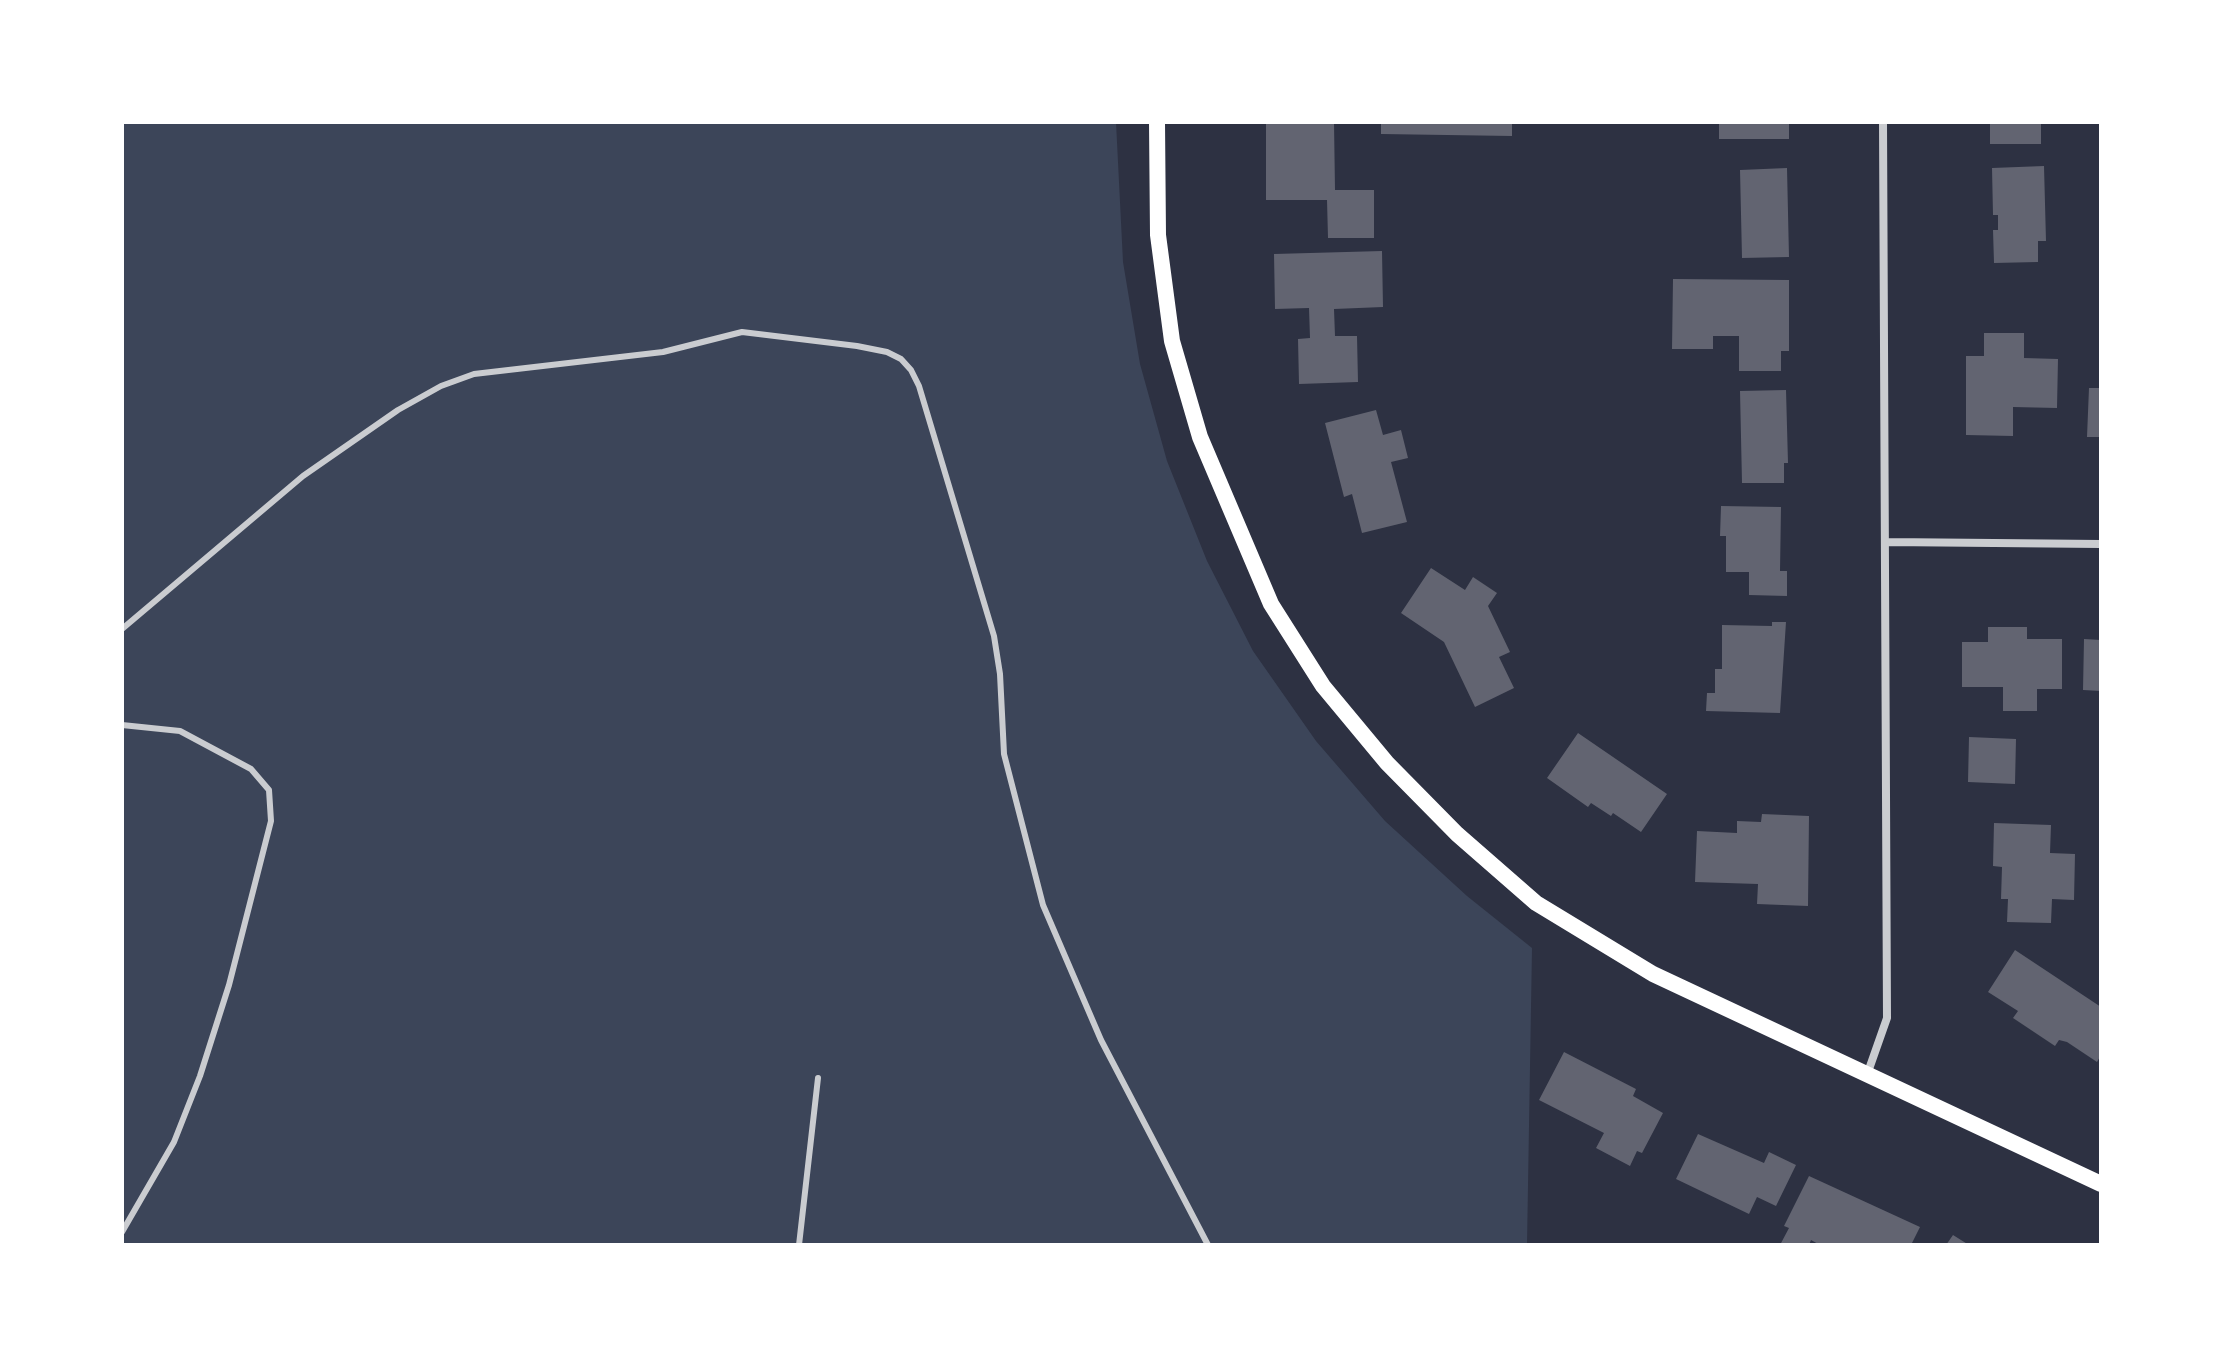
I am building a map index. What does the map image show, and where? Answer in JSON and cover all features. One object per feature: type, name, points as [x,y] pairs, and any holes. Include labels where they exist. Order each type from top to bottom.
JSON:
[{"type":"main road","points":[[1157,122],[1158,235],[1172,341],[1200,437],[1271,604],[1323,686],[1417,794],[1457,834],[1536,903],[1653,974],[1868,1072],[2101,1184]]},
{"type":"street","points":[[1868,1072],[1880,1046],[1887,1018],[1883,122]]},
{"type":"street","points":[[1887,542],[2101,544]]},
{"type":"lane","points":[[122,629],[303,476],[398,410],[441,386],[474,374],[638,356],[742,332],[857,346],[887,352],[901,359],[919,386],[994,636],[1000,674],[1004,754],[1043,905],[1101,1040],[1208,1245]]},
{"type":"lane","points":[[122,725],[180,731],[251,769],[269,790],[271,821],[229,985],[200,1076],[174,1142],[122,1232]]},
{"type":"lane","points":[[799,1245],[818,1078]]},
{"type":"shaded area","points":[[122,122],[1116,122],[1123,262],[1140,364],[1167,461],[1207,561],[1253,651],[1316,741],[1385,821],[1467,896],[1532,948],[1527,1245],[122,1245]]},
{"type":"building","points":[[1266,122],[1334,122],[1335,190],[1374,190],[1374,238],[1328,238],[1327,200],[1266,200]]},
{"type":"building","points":[[1381,122],[1512,122],[1512,136],[1381,134]]},
{"type":"building","points":[[1719,122],[1789,122],[1789,139],[1719,139]]},
{"type":"building","points":[[1990,122],[2041,122],[2041,144],[1990,144]]},
{"type":"building","points":[[2044,166],[2046,241],[2038,241],[2038,262],[1994,263],[1993,230],[1998,230],[1998,215],[1993,215],[1992,168]]},
{"type":"building","points":[[1787,168],[1789,257],[1742,258],[1740,170]]},
{"type":"building","points":[[1382,251],[1383,307],[1334,309],[1335,336],[1357,336],[1358,382],[1299,384],[1298,339],[1310,338],[1309,308],[1275,309],[1274,254]]},
{"type":"building","points":[[1673,279],[1789,280],[1789,351],[1781,351],[1781,371],[1739,371],[1739,336],[1713,336],[1713,349],[1672,349]]},
{"type":"building","points":[[1984,333],[2024,333],[2024,358],[2058,359],[2057,408],[2013,407],[2013,436],[1966,435],[1966,356],[1984,356]]},
{"type":"building","points":[[2089,388],[2101,388],[2101,437],[2087,437]]},
{"type":"building","points":[[1786,390],[1788,463],[1784,463],[1784,483],[1742,483],[1740,391]]},
{"type":"building","points":[[1376,410],[1383,435],[1401,430],[1408,458],[1391,462],[1407,522],[1362,533],[1352,494],[1344,497],[1325,423]]},
{"type":"building","points":[[1721,506],[1781,507],[1780,571],[1787,571],[1787,596],[1749,595],[1749,572],[1726,572],[1726,536],[1720,536]]},
{"type":"building","points":[[1431,568],[1465,590],[1473,577],[1497,593],[1488,606],[1510,652],[1499,657],[1514,688],[1475,707],[1444,642],[1401,613]]},
{"type":"building","points":[[1772,622],[1786,622],[1780,713],[1706,711],[1707,693],[1715,693],[1715,669],[1722,669],[1722,625],[1772,626]]},
{"type":"building","points":[[1988,627],[2027,627],[2027,639],[2062,639],[2062,689],[2037,689],[2037,711],[2003,711],[2003,687],[1962,687],[1962,642],[1988,642]]},
{"type":"building","points":[[2084,639],[2101,640],[2101,691],[2083,690]]},
{"type":"building","points":[[1578,733],[1667,794],[1641,832],[1613,813],[1611,816],[1591,803],[1588,807],[1547,778]]},
{"type":"building","points":[[1969,737],[2016,739],[2015,784],[1968,782]]},
{"type":"building","points":[[1762,814],[1809,816],[1808,906],[1757,904],[1758,884],[1695,882],[1697,831],[1737,833],[1737,821],[1761,822]]},
{"type":"building","points":[[1994,823],[2051,825],[2050,853],[2075,854],[2074,900],[2052,899],[2051,923],[2007,922],[2008,899],[2001,899],[2002,867],[1993,866]]},
{"type":"building","points":[[2015,950],[2101,1007],[2101,1055],[2097,1062],[2067,1042],[2059,1040],[2055,1046],[2013,1018],[2018,1011],[1988,992]]},
{"type":"building","points":[[1564,1052],[1636,1089],[1633,1096],[1663,1113],[1642,1153],[1637,1151],[1630,1166],[1596,1148],[1604,1133],[1539,1100]]},
{"type":"building","points":[[1698,1134],[1764,1163],[1769,1152],[1796,1165],[1776,1206],[1757,1197],[1749,1214],[1676,1179]]},
{"type":"building","points":[[1809,1176],[1920,1227],[1911,1245],[1820,1245],[1811,1240],[1809,1245],[1780,1245],[1789,1228],[1784,1226]]},
{"type":"building","points":[[1953,1235],[1969,1245],[1946,1245]]}]
